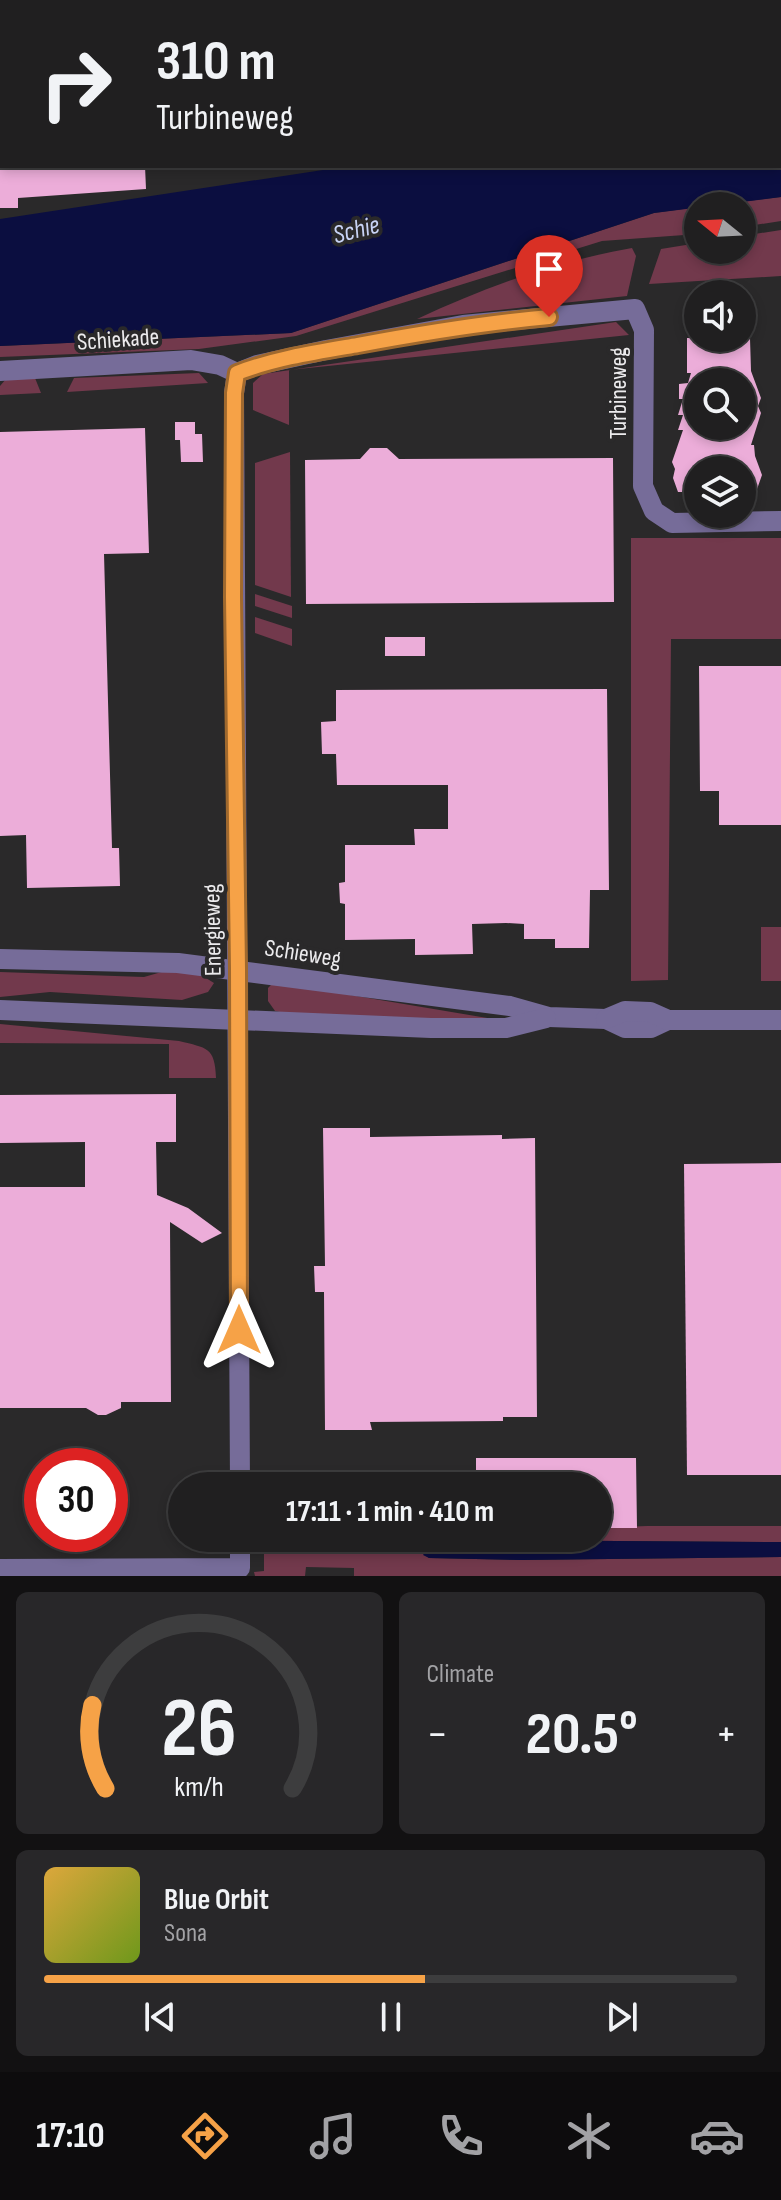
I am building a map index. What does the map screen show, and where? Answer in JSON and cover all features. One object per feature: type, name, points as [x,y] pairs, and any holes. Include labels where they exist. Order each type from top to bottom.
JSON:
[{"type":"street","name":"Turbineweg","points":[[237,373],[257,365],[326,350],[463,325],[635,309],[644,330],[643,486],[654,511],[672,523],[781,521]]},
{"type":"street","name":"Schiekade","points":[[0,371],[191,360],[220,365],[237,373]]},
{"type":"street","name":"Energieweg","points":[[237,373],[234,393],[233,597],[240,1472]]},
{"type":"street","name":"Schieweg","points":[[0,959],[149,961],[238,969],[510,1006],[549,1017],[606,1019],[625,1028],[651,1028],[668,1020],[781,1020]]},
{"type":"street","name":"Schieweg","points":[[0,1010],[431,1028],[506,1028],[549,1017]]},
{"type":"street","points":[[0,1569],[240,1568],[240,1552]]},
{"type":"shaded area","points":[[781,197],[781,221],[756,225],[756,200]]},
{"type":"shaded area","points":[[684,209],[684,235],[602,241],[296,336],[199,349],[0,357],[0,346],[291,333],[654,213]]},
{"type":"shaded area","points":[[781,230],[781,276],[649,284],[661,249],[684,245],[684,264],[756,264],[756,234]]},
{"type":"shaded area","points":[[632,248],[636,256],[627,296],[417,319],[522,276]]},
{"type":"shaded area","points":[[616,322],[629,335],[293,370]]},
{"type":"shaded area","points":[[289,370],[289,425],[253,410],[253,383],[263,374]]},
{"type":"shaded area","points":[[199,373],[208,383],[67,392],[74,378]]},
{"type":"shaded area","points":[[35,378],[41,393],[0,395],[0,386],[6,379]]},
{"type":"shaded area","points":[[290,452],[291,597],[255,585],[255,463]]},
{"type":"shaded area","points":[[631,538],[781,538],[781,639],[671,639],[668,980],[631,981]]},
{"type":"shaded area","points":[[255,594],[292,606],[292,618],[255,606]]},
{"type":"shaded area","points":[[255,617],[292,629],[292,646],[255,633]]},
{"type":"shaded area","points":[[761,927],[781,927],[781,981],[761,981]]},
{"type":"shaded area","points":[[172,969],[201,975],[214,983],[208,992],[182,1000],[50,992],[0,997],[0,972],[144,977]]},
{"type":"shaded area","points":[[272,984],[511,1022],[298,1016],[275,1011],[268,1001],[268,988]]},
{"type":"shaded area","points":[[0,1024],[189,1043],[208,1050],[214,1060],[216,1078],[169,1078],[169,1044],[0,1043]]},
{"type":"shaded area","points":[[781,1526],[781,1542],[612,1541],[612,1527]]},
{"type":"shaded area","points":[[264,1552],[427,1552],[424,1554],[429,1558],[521,1560],[781,1557],[781,1576],[354,1576],[354,1568],[306,1567],[305,1576],[255,1576],[254,1572],[264,1571]]},
{"type":"water","name":"Schie","points":[[336,168],[781,168],[781,197],[756,200],[756,192],[684,192],[684,209],[654,213],[291,333],[0,346],[0,219]]},
{"type":"water","points":[[612,1541],[781,1542],[781,1557],[521,1560],[429,1558],[423,1555],[425,1552],[612,1552]]},
{"type":"building","points":[[0,168],[145,168],[146,189],[18,198],[18,208],[0,208]]},
{"type":"building","points":[[687,352],[750,352],[751,368],[687,368]]},
{"type":"building","points":[[684,383],[684,440],[753,440],[755,456],[684,456],[684,492],[678,492],[672,462],[683,430],[678,430],[683,415],[678,415],[683,399],[679,399],[679,384]]},
{"type":"building","points":[[756,384],[761,398],[758,406],[761,413],[756,429]]},
{"type":"building","points":[[175,422],[195,422],[195,434],[202,434],[203,462],[181,462],[180,440],[175,440]]},
{"type":"building","points":[[145,428],[149,553],[104,554],[112,848],[119,848],[120,886],[27,888],[26,835],[0,836],[0,432]]},
{"type":"building","points":[[370,448],[387,448],[399,459],[613,458],[614,602],[306,604],[305,460],[360,459]]},
{"type":"building","points":[[756,459],[762,475],[756,492]]},
{"type":"building","points":[[385,637],[425,637],[425,656],[385,656]]},
{"type":"building","points":[[699,666],[781,666],[781,825],[719,825],[719,791],[700,791]]},
{"type":"building","points":[[607,689],[609,890],[590,890],[589,948],[555,948],[555,939],[524,939],[524,924],[506,923],[472,924],[473,954],[415,955],[415,939],[345,940],[345,904],[340,903],[339,883],[345,882],[345,845],[415,845],[414,829],[448,829],[448,785],[337,785],[336,754],[322,754],[321,722],[336,721],[336,690]]},
{"type":"building","points":[[176,1094],[176,1142],[156,1142],[157,1195],[188,1208],[222,1233],[202,1243],[170,1222],[171,1402],[121,1402],[121,1408],[106,1415],[98,1415],[86,1408],[0,1408],[0,1187],[85,1187],[85,1142],[0,1143],[0,1095]]},
{"type":"building","points":[[323,1128],[370,1128],[370,1137],[502,1135],[502,1139],[535,1138],[537,1417],[503,1417],[503,1421],[370,1422],[372,1430],[325,1430],[324,1292],[315,1292],[314,1266],[325,1266]]},
{"type":"building","points":[[781,1163],[781,1475],[687,1475],[684,1164]]},
{"type":"building","points":[[476,1458],[636,1458],[637,1528],[612,1528],[612,1472],[476,1472]]},
{"type":"route","points":[[239,1330],[233,597],[234,393],[237,373],[257,365],[326,350],[463,325],[549,317]]}]
